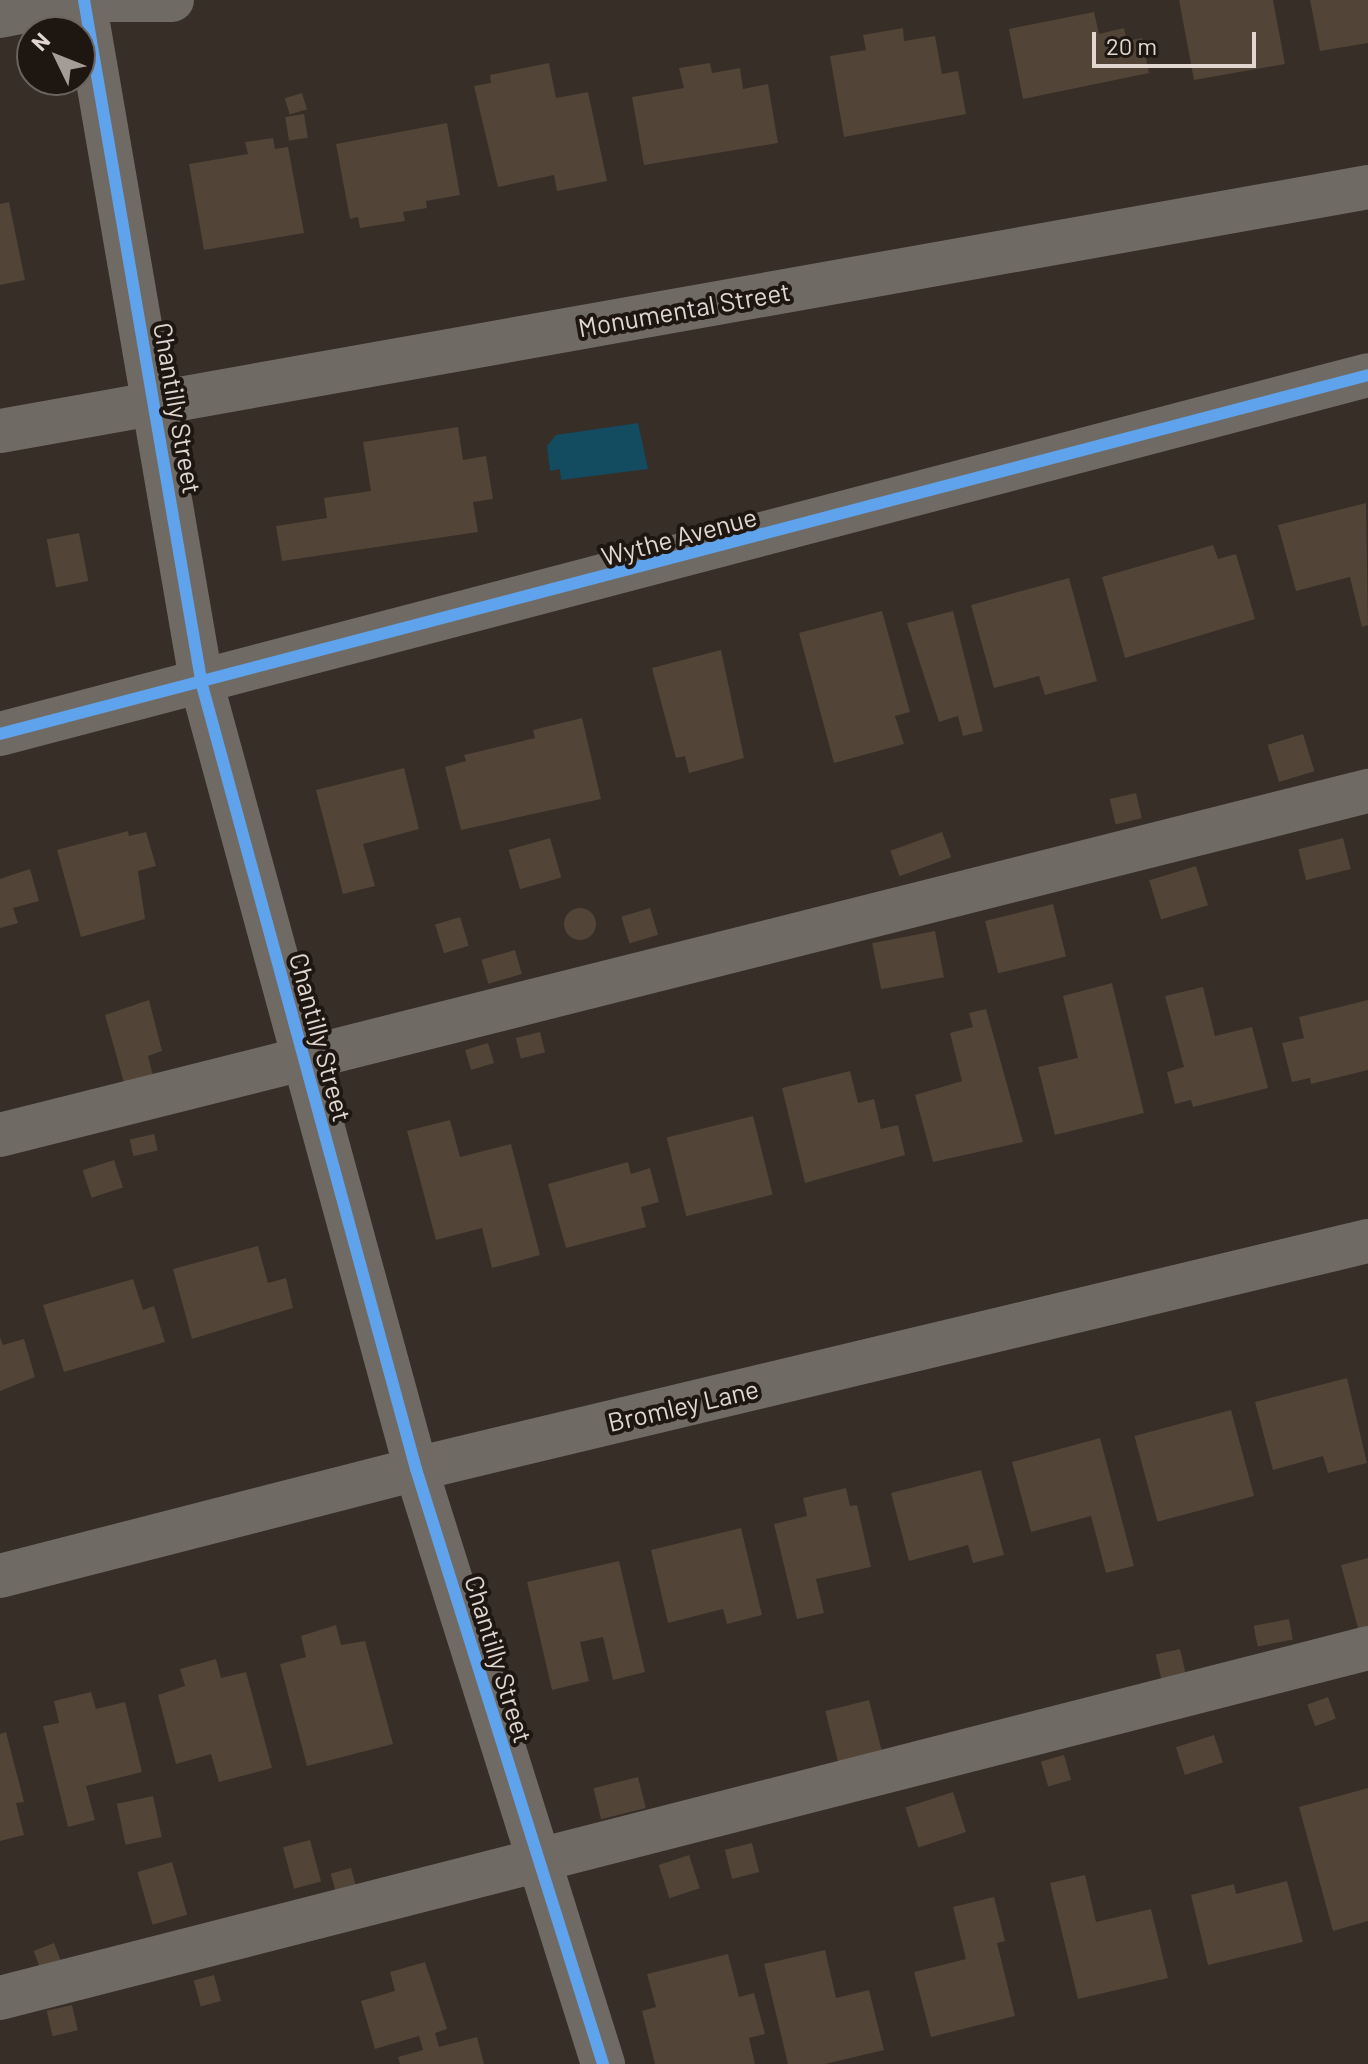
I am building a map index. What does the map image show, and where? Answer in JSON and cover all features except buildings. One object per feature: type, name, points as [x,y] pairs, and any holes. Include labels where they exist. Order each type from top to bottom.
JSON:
[{"type":"street","points":[[0,16],[83,0]]},
{"type":"street","name":"Chantilly Street","points":[[83,0],[156,404],[202,685],[416,1469],[603,2064]]},
{"type":"street","points":[[104,0],[172,0]]},
{"type":"street","name":"Monumental Street","points":[[0,431],[1368,187]]},
{"type":"street","name":"Wythe Avenue","points":[[0,734],[202,685],[1368,375]]},
{"type":"street","points":[[0,1135],[303,1055],[1368,791]]},
{"type":"street","name":"Bromley Lane","points":[[0,1576],[416,1469],[1368,1241]]},
{"type":"street","points":[[0,1998],[1368,1648]]},
{"type":"water","points":[[638,423],[648,469],[561,480],[560,469],[550,471],[547,446],[556,435]]},
{"type":"cycle path","points":[[84,0],[202,685],[416,1469],[603,2064]]},
{"type":"cycle path","points":[[0,734],[1368,375]]}]
